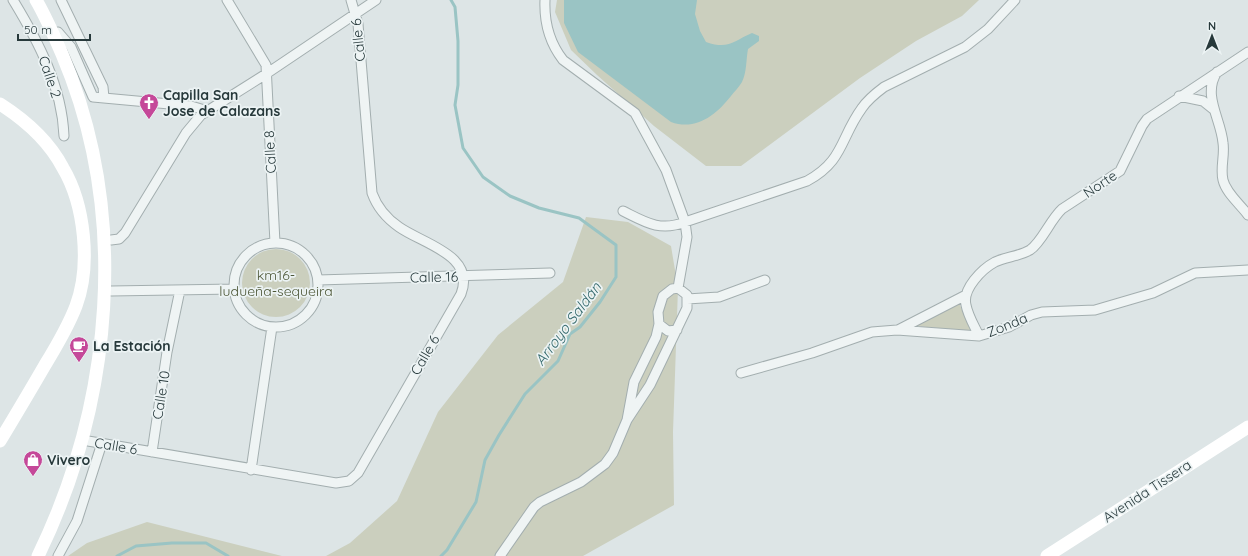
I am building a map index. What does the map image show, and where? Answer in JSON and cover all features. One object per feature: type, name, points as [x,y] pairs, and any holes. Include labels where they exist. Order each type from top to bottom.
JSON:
[{"type":"main road","points":[[36,0],[86,101],[102,210],[105,248],[102,319],[93,388],[80,441],[63,495],[38,556]]},
{"type":"main road","points":[[41,0],[58,32],[86,101],[101,161],[111,240],[111,291],[101,375],[88,441],[67,506],[46,556]]},
{"type":"main road","points":[[0,104],[24,121],[41,138],[64,168],[77,202],[84,241],[83,276],[76,306],[54,350],[0,441]]},
{"type":"main road","name":"Avenida Tissera","points":[[1046,556],[1248,427]]},
{"type":"street","name":"Calle 2","points":[[13,0],[42,53],[54,81],[63,122],[64,136]]},
{"type":"street","points":[[61,0],[103,87],[104,98]]},
{"type":"street","name":"Calle 8","points":[[227,0],[264,60],[275,243]]},
{"type":"street","name":"Calle 6","points":[[88,441],[251,470],[336,483],[349,481],[355,477],[461,294],[465,282],[464,276],[456,260],[399,227],[384,213],[373,197],[369,182],[356,15],[351,0]]},
{"type":"street","points":[[111,240],[119,239],[125,233],[186,133],[201,115],[356,15],[376,0]]},
{"type":"street","points":[[545,0],[546,24],[550,40],[557,53],[563,60],[635,113],[666,170],[685,222],[687,237],[678,288]]},
{"type":"street","points":[[623,211],[649,224],[677,225],[807,181],[819,174],[836,157],[855,118],[867,101],[875,94],[884,87],[965,47],[988,29],[1015,0]]},
{"type":"street","points":[[42,53],[58,46]]},
{"type":"street","name":"Norte","points":[[897,330],[966,295],[972,283],[991,265],[1029,250],[1035,246],[1054,216],[1062,209],[1120,171],[1142,126],[1151,116],[1179,96],[1248,52]]},
{"type":"street","points":[[1217,72],[1211,85],[1213,109],[1224,143],[1223,181],[1227,190],[1248,215]]},
{"type":"street","points":[[1179,96],[1203,101],[1213,109]]},
{"type":"street","points":[[86,101],[104,98],[191,106],[208,111]]},
{"type":"street","points":[[275,243],[287,244],[298,249],[308,257],[315,268],[318,280],[318,292],[314,304],[307,314],[296,322],[284,326],[272,327],[261,324],[246,314],[237,300],[234,289],[236,275],[245,258],[250,253],[262,246],[275,243]]},
{"type":"street","name":"Zonda","points":[[741,373],[812,353],[872,332],[897,330],[979,336],[1009,327],[1031,315],[1042,312],[1096,310],[1153,293],[1195,274],[1248,270]]},
{"type":"street","name":"Calle 16","points":[[318,280],[550,273]]},
{"type":"street","points":[[687,299],[719,297],[765,280]]},
{"type":"street","points":[[500,556],[534,507],[540,502],[581,482],[605,464],[613,453],[628,420],[650,385],[687,308],[687,299],[684,292],[678,288],[672,289],[663,296],[658,312],[659,324],[656,337],[634,382],[628,420]]},
{"type":"street","points":[[111,291],[234,289]]},
{"type":"street","name":"Calle 10","points":[[152,452],[167,352],[180,290]]},
{"type":"street","points":[[966,295],[965,305],[979,336]]},
{"type":"street","points":[[659,324],[668,331],[677,330]]},
{"type":"street","points":[[251,470],[272,327]]},
{"type":"street","points":[[58,556],[77,521],[102,443]]},
{"type":"green space","points":[[557,0],[979,0],[962,16],[916,41],[860,78],[741,166],[706,166],[654,126],[571,50],[555,12]]},
{"type":"green space","points":[[586,217],[628,222],[671,246],[678,288],[673,432],[674,505],[583,556],[326,556],[350,543],[397,501],[438,412],[498,335],[563,282]]},
{"type":"green space","name":"km16- ludueña-sequeira","points":[[276,249],[289,252],[300,259],[307,270],[310,283],[307,296],[300,307],[289,314],[276,317],[263,314],[252,307],[245,296],[242,283],[245,270],[252,259],[263,252]]},
{"type":"green space","points":[[959,303],[971,331],[916,326]]},
{"type":"green space","points":[[147,522],[282,556],[68,556],[87,543]]},
{"type":"water","points":[[564,0],[697,0],[695,14],[700,31],[706,42],[726,45],[752,33],[759,36],[759,41],[748,49],[744,78],[738,88],[725,103],[705,120],[697,123],[680,124],[671,122],[578,52],[564,23]]},
{"type":"waterway","name":"Arroyo Saldán","points":[[441,556],[447,550],[476,502],[485,460],[499,435],[525,394],[558,361],[570,334],[580,327],[600,302],[616,277],[616,245],[579,218],[539,208],[510,196],[483,177],[463,148],[455,105],[458,85],[458,41],[455,7],[451,0]]},
{"type":"waterway","name":"Arroyo Saldán","points":[[117,556],[136,546],[172,543],[206,543],[228,556]]},
{"type":"place","name":"Capilla San Jose de Calazans","points":[[149,120]]},
{"type":"place","name":"La Estación","points":[[79,363]]},
{"type":"place","name":"Vivero","points":[[33,477]]}]
